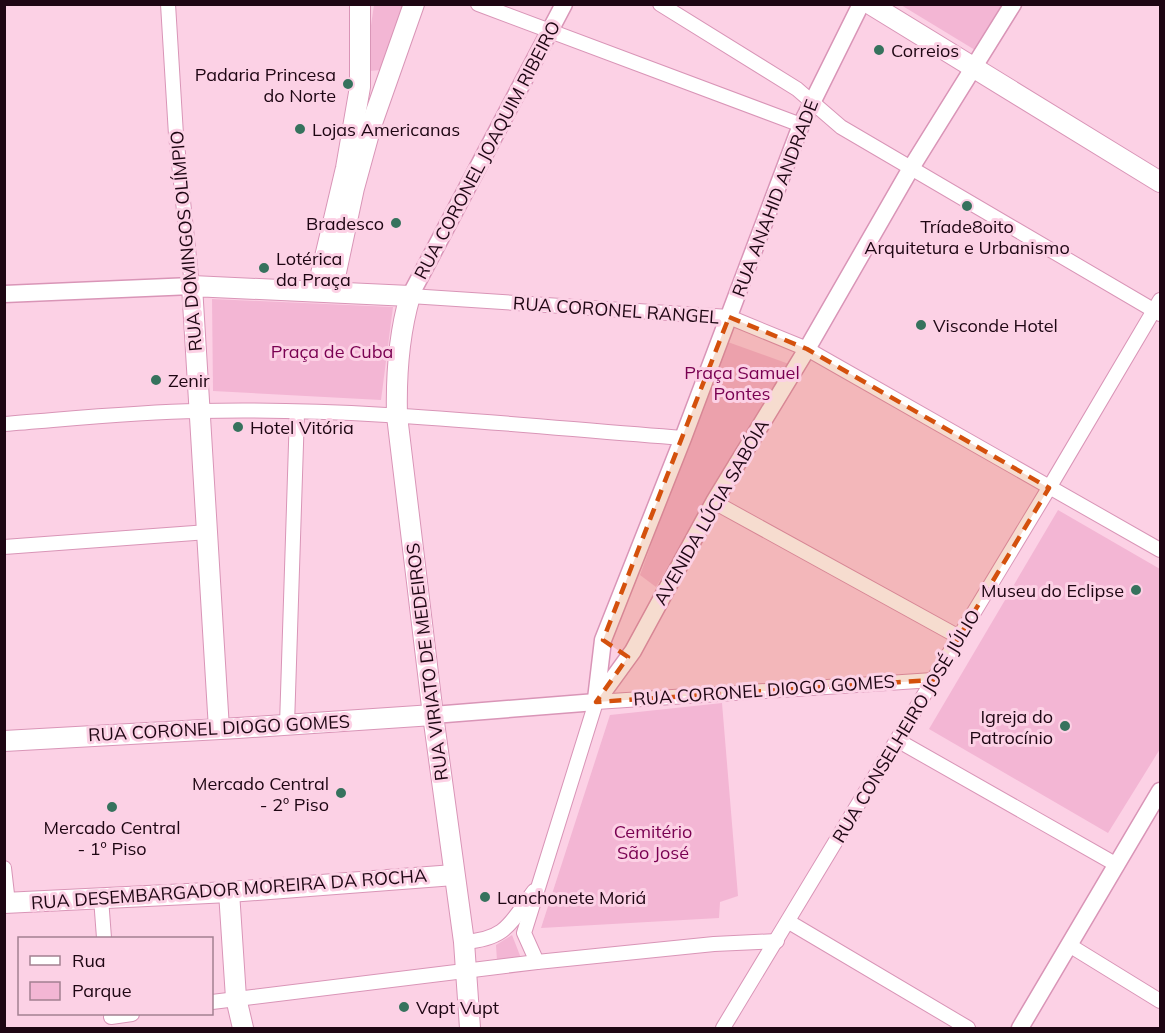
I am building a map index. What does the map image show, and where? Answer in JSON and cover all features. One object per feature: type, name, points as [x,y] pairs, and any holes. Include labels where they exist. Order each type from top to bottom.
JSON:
[{"type":"main road","points":[[325,291],[360,87],[360,4]]},
{"type":"main road","points":[[325,291],[371,126],[414,4]]},
{"type":"main road","points":[[870,4],[1161,182]]},
{"type":"main road","name":"RUA CORONEL RANGEL","points":[[192,286],[410,296]]},
{"type":"main road","name":"RUA DOMINGOS OLÍMPIO","points":[[192,286],[219,729]]},
{"type":"main road","name":"RUA VIRIATO DE MEDEIROS","points":[[410,296],[405,314],[397,416],[433,715],[464,942],[470,1029]]},
{"type":"main road","name":"RUA CORONEL DIOGO GOMES","points":[[4,741],[433,715]]},
{"type":"main road","name":"RUA DESEMBARGADOR MOREIRA DA ROCHA","points":[[6,903],[229,892],[454,875]]},
{"type":"main road","points":[[229,892],[236,998],[243,1029]]},
{"type":"street","name":"RUA DOMINGOS OLÍMPIO","points":[[168,4],[176,135],[192,286]]},
{"type":"street","points":[[478,4],[801,125]]},
{"type":"street","name":"RUA CORONEL JOAQUIM RIBEIRO","points":[[410,296],[564,4]]},
{"type":"street","points":[[660,4],[797,89],[841,127],[1158,308]]},
{"type":"street","name":"RUA ANAHID ANDRADE","points":[[596,702],[603,640],[683,438],[801,125],[861,4]]},
{"type":"street","name":"AVENIDA LÚCIA SABÓIA","points":[[537,962],[524,933],[596,702],[633,651],[714,502],[807,349],[911,168],[976,68],[1013,4]]},
{"type":"street","points":[[4,294],[192,286]]},
{"type":"street","name":"RUA CORONEL RANGEL","points":[[410,296],[729,317],[807,349],[1161,550]]},
{"type":"street","name":"RUA CONSELHEIRO JOSÉ JÚLIO","points":[[723,1029],[1158,308]]},
{"type":"street","points":[[4,424],[198,411],[297,412],[397,416],[683,438]]},
{"type":"street","points":[[287,725],[297,412]]},
{"type":"street","points":[[714,502],[959,637]]},
{"type":"street","points":[[4,547],[208,531]]},
{"type":"street","points":[[603,640],[608,647],[615,650],[633,651]]},
{"type":"street","name":"RUA CORONEL DIOGO GOMES","points":[[596,702],[933,680]]},
{"type":"street","points":[[433,715],[596,702]]},
{"type":"street","points":[[897,740],[1117,865]]},
{"type":"street","points":[[1020,1029],[1161,792]]},
{"type":"street","points":[[4,868],[6,903]]},
{"type":"street","name":"AVENIDA LÚCIA SABÓIA","points":[[464,942],[485,941],[504,931],[541,882]]},
{"type":"street","points":[[101,898],[104,937]]},
{"type":"street","points":[[789,922],[968,1029]]},
{"type":"street","points":[[213,1002],[537,962],[714,944],[777,941]]},
{"type":"street","points":[[1069,945],[1161,1001]]},
{"type":"street","points":[[111,1020],[128,1015]]},
{"type":"highlighted area","points":[[729,317],[807,349],[1049,488],[933,680],[596,702],[628,657],[603,640]]},
{"type":"green space","points":[[374,5],[406,5],[381,70],[369,71],[370,32]]},
{"type":"green space","points":[[901,5],[1003,5],[975,50]]},
{"type":"green space","name":"Praça de Cuba","points":[[212,299],[393,307],[381,400],[213,391]]},
{"type":"green space","name":"Praça Samuel Pontes","points":[[725,341],[789,364],[656,587],[640,575]]},
{"type":"green space","points":[[1058,510],[1160,569],[1160,749],[1108,833],[929,729]]},
{"type":"green space","name":"Cemitério São José","points":[[722,703],[738,896],[720,902],[719,918],[541,928],[610,715]]},
{"type":"green space","points":[[512,935],[521,958],[497,961],[496,945]]},
{"type":"place","name":"Correios","points":[[879,50]]},
{"type":"place","name":"Padaria Princesa do Norte","points":[[348,84]]},
{"type":"place","name":"Lojas Americanas","points":[[300,129]]},
{"type":"place","name":"Tríade8oito Arquitetura e Urbanismo","points":[[967,206]]},
{"type":"place","name":"Bradesco","points":[[396,223]]},
{"type":"place","name":"Lotérica da Praça","points":[[264,268]]},
{"type":"place","name":"Visconde Hotel","points":[[921,325]]},
{"type":"place","name":"Zenir","points":[[156,380]]},
{"type":"place","name":"Hotel Vitória","points":[[238,427]]},
{"type":"place","name":"Museu do Eclipse","points":[[1136,590]]},
{"type":"place","name":"Igreja do Patrocínio","points":[[1065,726]]},
{"type":"place","name":"Mercado Central - 2º Piso","points":[[341,793]]},
{"type":"place","name":"Mercado Central - 1º Piso","points":[[112,807]]},
{"type":"place","name":"Lanchonete Moriá","points":[[485,897]]},
{"type":"place","name":"Vapt Vupt","points":[[404,1007]]}]
